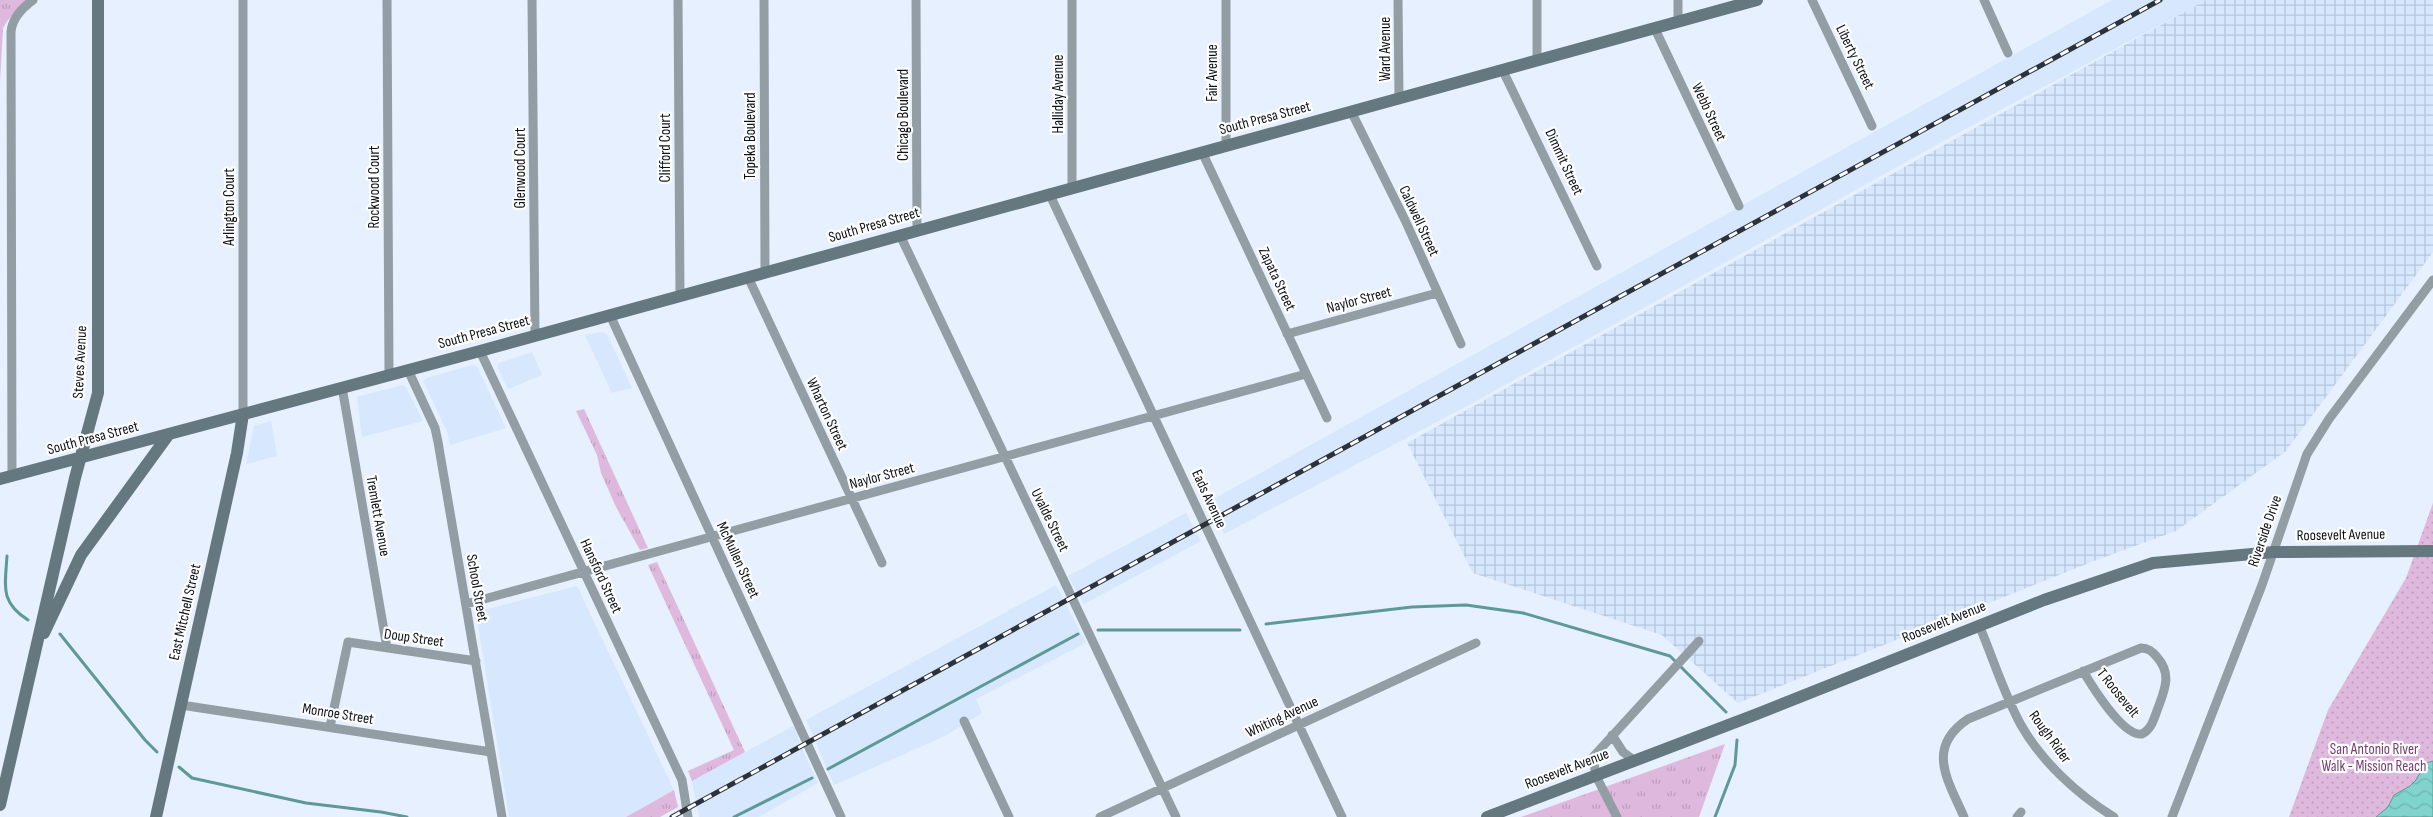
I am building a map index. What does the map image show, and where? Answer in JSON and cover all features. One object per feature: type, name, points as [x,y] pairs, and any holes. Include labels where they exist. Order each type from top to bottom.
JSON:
[{"type":"main road","name":"Steves Avenue","points":[[0,805],[80,458],[95,407],[99,380],[98,0]]},
{"type":"main road","name":"South Presa Street","points":[[6,478],[534,336],[917,229],[1757,0]]},
{"type":"main road","name":"East Mitchell Street","points":[[156,817],[237,453],[243,414]]},
{"type":"main road","points":[[33,656],[81,555],[169,434]]},
{"type":"main road","name":"Roosevelt Avenue","points":[[1487,817],[1635,761],[1979,625],[2105,578],[2153,563],[2274,552],[2433,551]]},
{"type":"street","points":[[6,478],[11,32],[16,16],[33,0]]},
{"type":"street","name":"Arlington Court","points":[[243,0],[243,414]]},
{"type":"street","name":"Rockwood Court","points":[[387,0],[389,375]]},
{"type":"street","name":"Glenwood Court","points":[[532,0],[534,336]]},
{"type":"street","name":"Clifford Court","points":[[678,0],[680,295]]},
{"type":"street","name":"Topeka Boulevard","points":[[764,0],[765,272]]},
{"type":"street","name":"Chicago Boulevard","points":[[916,0],[917,229]]},
{"type":"street","name":"Halliday Avenue","points":[[1072,0],[1072,187]]},
{"type":"street","name":"Fair Avenue","points":[[1226,0],[1226,145]]},
{"type":"street","name":"Ward Avenue","points":[[1398,0],[1399,98]]},
{"type":"street","points":[[1537,0],[1537,61]]},
{"type":"street","points":[[1678,0],[1678,22]]},
{"type":"street","name":"Liberty Street","points":[[1812,0],[1872,126]]},
{"type":"street","points":[[1984,0],[2008,53]]},
{"type":"street","name":"Webb Street","points":[[1655,29],[1739,206]]},
{"type":"street","name":"Dimmit Street","points":[[1504,70],[1597,266]]},
{"type":"street","name":"Caldwell Street","points":[[1351,111],[1405,220],[1461,344]]},
{"type":"street","name":"Zapata Street","points":[[1202,152],[1326,418]]},
{"type":"street","name":"Eads Avenue","points":[[1049,193],[1342,817]]},
{"type":"street","name":"Uvalde Street","points":[[900,235],[1176,817]]},
{"type":"street","name":"Wharton Street","points":[[748,277],[882,563]]},
{"type":"street","name":"Riverside Drive","points":[[2172,817],[2274,552],[2299,475],[2314,442],[2433,280]]},
{"type":"street","name":"Naylor Street","points":[[1287,334],[1437,293]]},
{"type":"street","name":"McMullen Street","points":[[610,315],[842,817]]},
{"type":"street","name":"Hansford Street","points":[[480,350],[682,780],[688,817]]},
{"type":"street","name":"School Street","points":[[408,370],[435,428],[502,817]]},
{"type":"street","name":"Naylor Street","points":[[466,604],[1306,374]]},
{"type":"street","name":"Tremlett Avenue","points":[[342,388],[387,648]]},
{"type":"street","name":"Rough Rider","points":[[1979,625],[2021,725],[2058,773],[2080,793],[2114,817]]},
{"type":"street","points":[[1616,817],[1596,776],[1593,757],[1699,641]]},
{"type":"street","name":"Doup Street","points":[[330,727],[348,642],[476,661]]},
{"type":"street","name":"Whiting Avenue","points":[[1100,817],[1476,643]]},
{"type":"street","name":"T Roosevelt","points":[[1964,817],[1945,775],[1943,754],[1949,734],[1958,724],[2011,701],[2083,671],[2140,648],[2154,652],[2161,661],[2167,676],[2166,684],[2150,728],[2142,734],[2133,733],[2118,720],[2097,694],[2083,671]]},
{"type":"street","name":"Monroe Street","points":[[181,705],[491,752]]},
{"type":"street","points":[[964,721],[1009,817]]},
{"type":"street","points":[[1612,735],[1623,752],[1635,761]]},
{"type":"shaded area","points":[[2112,0],[2206,0],[1967,128],[1469,405],[1224,534],[1208,502]]},
{"type":"shaded area","points":[[2206,0],[2433,0],[2433,252],[2286,451],[2176,531],[2094,561],[1738,703],[1662,635],[1473,573],[1407,443]]},
{"type":"shaded area","points":[[601,332],[607,334],[632,388],[612,393],[585,335]]},
{"type":"shaded area","points":[[532,352],[542,375],[508,389],[497,367],[499,363]]},
{"type":"shaded area","points":[[472,365],[477,367],[506,428],[450,445],[447,431],[423,381],[426,378]]},
{"type":"shaded area","points":[[402,385],[406,387],[423,421],[362,437],[357,397]]},
{"type":"shaded area","points":[[271,421],[277,456],[246,464],[254,426]]},
{"type":"shaded area","points":[[1186,513],[1201,541],[1084,604],[1068,576]]},
{"type":"shaded area","points":[[1056,585],[1086,643],[976,699],[982,713],[945,736],[834,785],[806,720]]},
{"type":"shaded area","points":[[577,586],[674,790],[626,817],[509,817],[476,612]]},
{"type":"shaded area","points":[[795,725],[801,747],[818,783],[759,817],[699,817],[692,781]]},
{"type":"green space","points":[[0,0],[28,0],[8,20],[3,28],[0,82]]},
{"type":"green space","points":[[584,409],[648,548],[640,550],[616,507],[601,473],[597,455],[576,411]]},
{"type":"green space","name":"San Antonio River Walk - Mission Reach","points":[[2433,503],[2433,817],[2289,817],[2328,710],[2406,578]]},
{"type":"green space","points":[[657,562],[745,752],[692,781],[688,771],[734,750],[648,565]]},
{"type":"green space","points":[[1725,744],[1699,817],[1521,817]]},
{"type":"green space","points":[[674,790],[678,807],[660,817],[626,817]]},
{"type":"water","points":[[2433,761],[2433,817],[2376,817],[2388,807],[2394,795],[2410,786],[2416,780],[2426,763]]},
{"type":"waterway","points":[[7,556],[6,593],[13,607],[28,620]]},
{"type":"waterway","points":[[1266,624],[1412,607],[1466,605],[1523,613],[1670,656],[1726,712]]},
{"type":"waterway","points":[[1098,630],[1240,630]]},
{"type":"waterway","points":[[60,634],[145,740],[157,752]]},
{"type":"waterway","points":[[828,769],[1078,634]]},
{"type":"waterway","points":[[1715,817],[1735,765],[1737,740]]},
{"type":"waterway","points":[[179,767],[192,778],[306,803],[407,817]]},
{"type":"waterway","points":[[734,817],[812,778]]},
{"type":"railway","points":[[672,817],[2160,0]]}]
